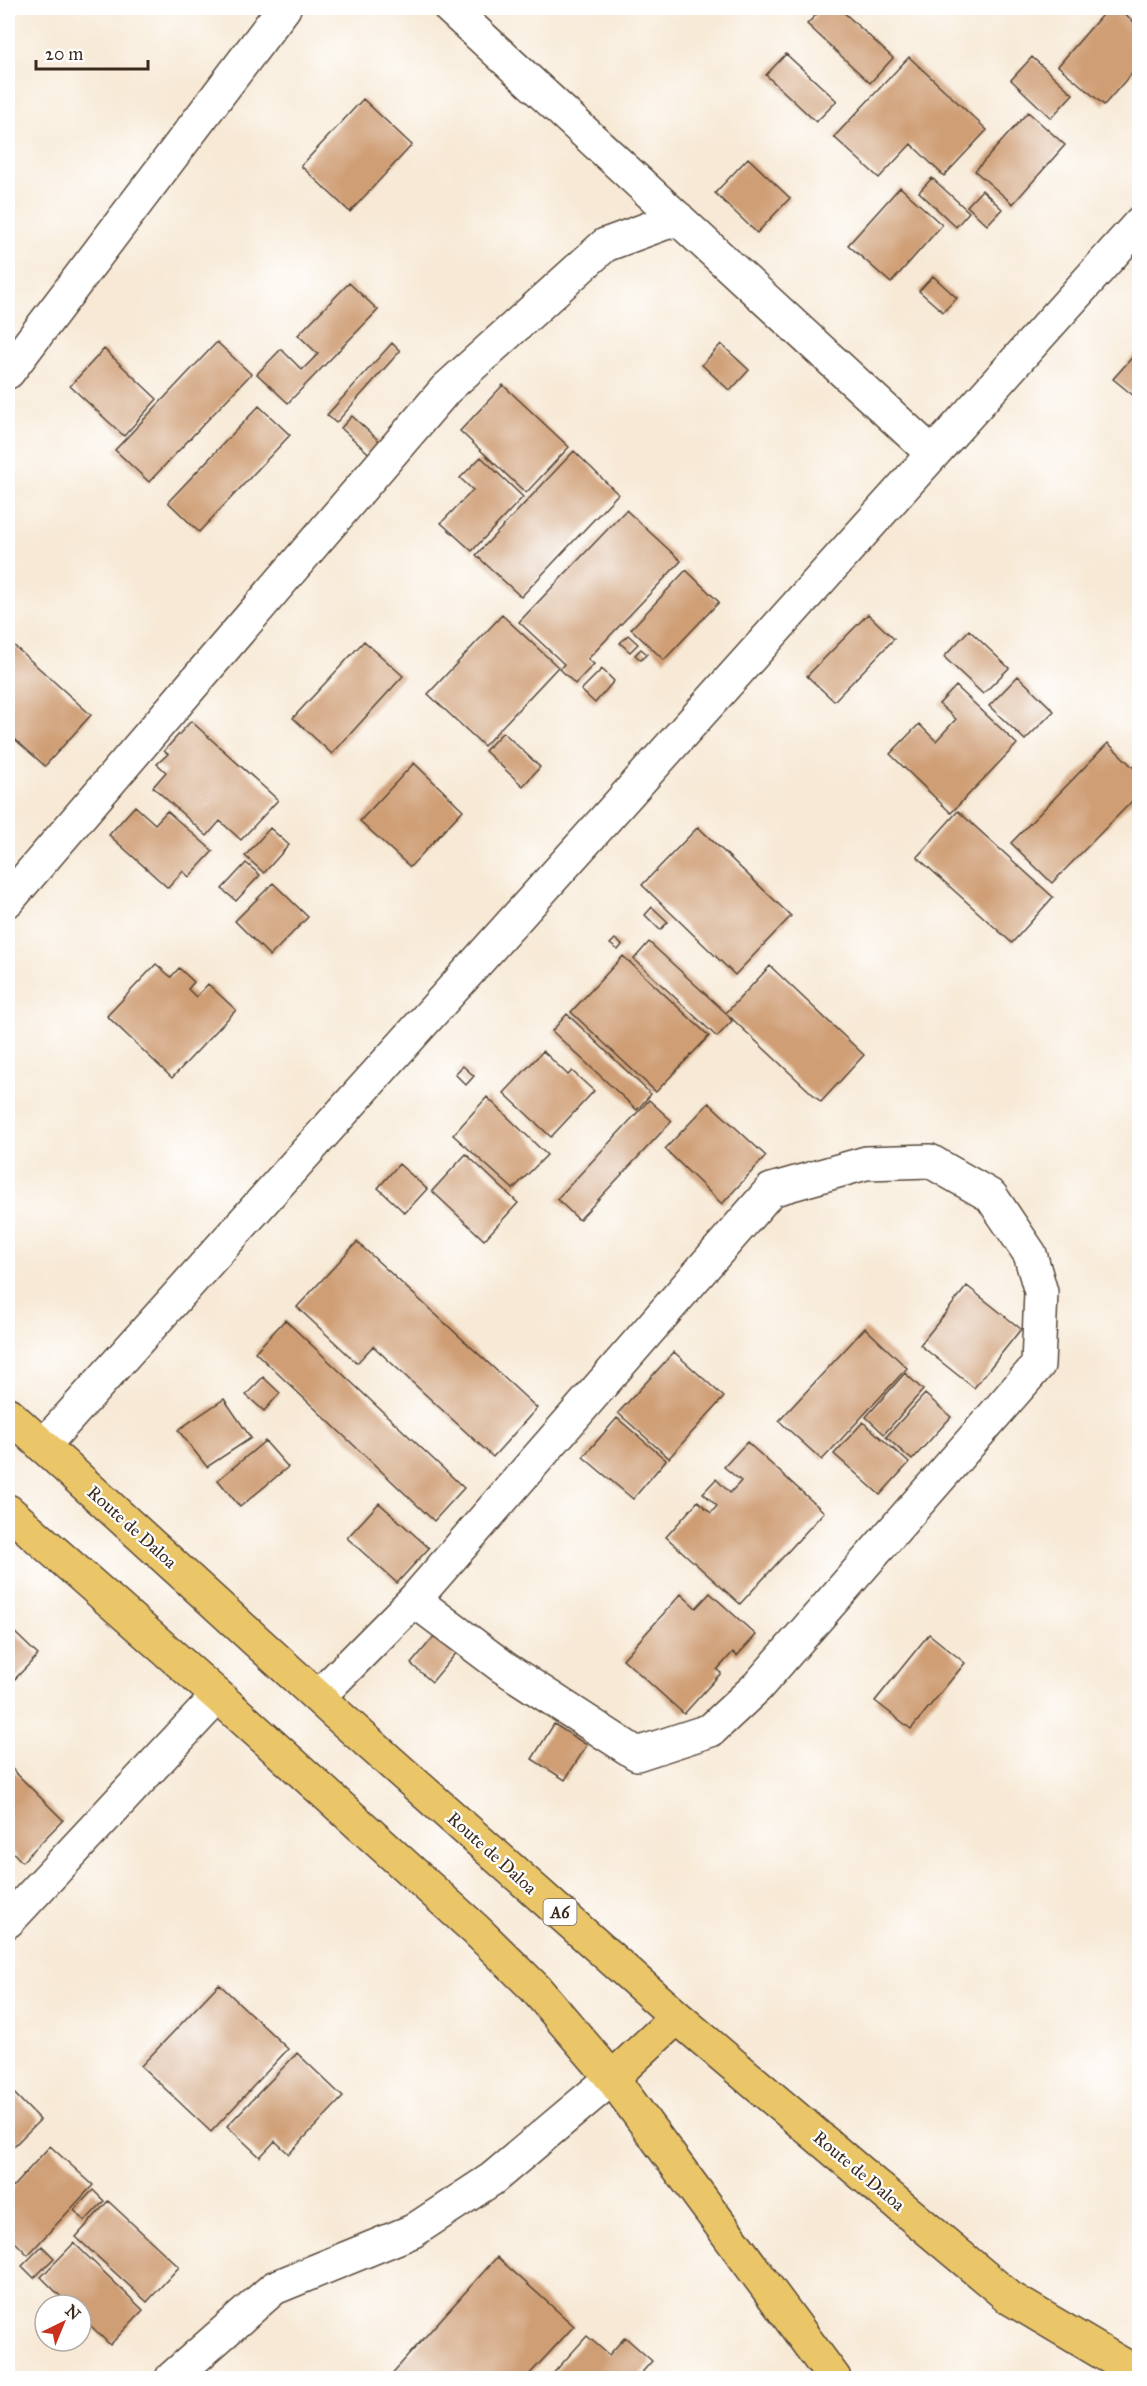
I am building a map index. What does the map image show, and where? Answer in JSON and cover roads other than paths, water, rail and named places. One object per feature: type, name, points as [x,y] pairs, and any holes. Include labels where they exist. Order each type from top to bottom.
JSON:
[{"type":"highway","name":"Route de Daloa","points":[[8,1414],[318,1697],[677,2017],[1010,2298],[1140,2375]]},
{"type":"highway","points":[[8,1511],[218,1696],[476,1930],[535,1988],[612,2078],[834,2379]]},
{"type":"highway","points":[[612,2078],[677,2017]]},
{"type":"street","points":[[8,372],[284,8]]},
{"type":"street","points":[[450,8],[933,454]]},
{"type":"street","points":[[8,900],[446,389],[605,245],[678,218]]},
{"type":"street","points":[[43,1446],[1140,223]]},
{"type":"street","points":[[318,1697],[414,1600],[771,1190],[866,1162],[930,1161],[991,1196],[1030,1254],[1041,1292],[1038,1365],[757,1687],[711,1730],[637,1754],[503,1667],[414,1600]]},
{"type":"street","points":[[8,1921],[218,1696]]},
{"type":"street","points":[[172,2379],[274,2288],[413,2231],[492,2179],[612,2078]]}]
